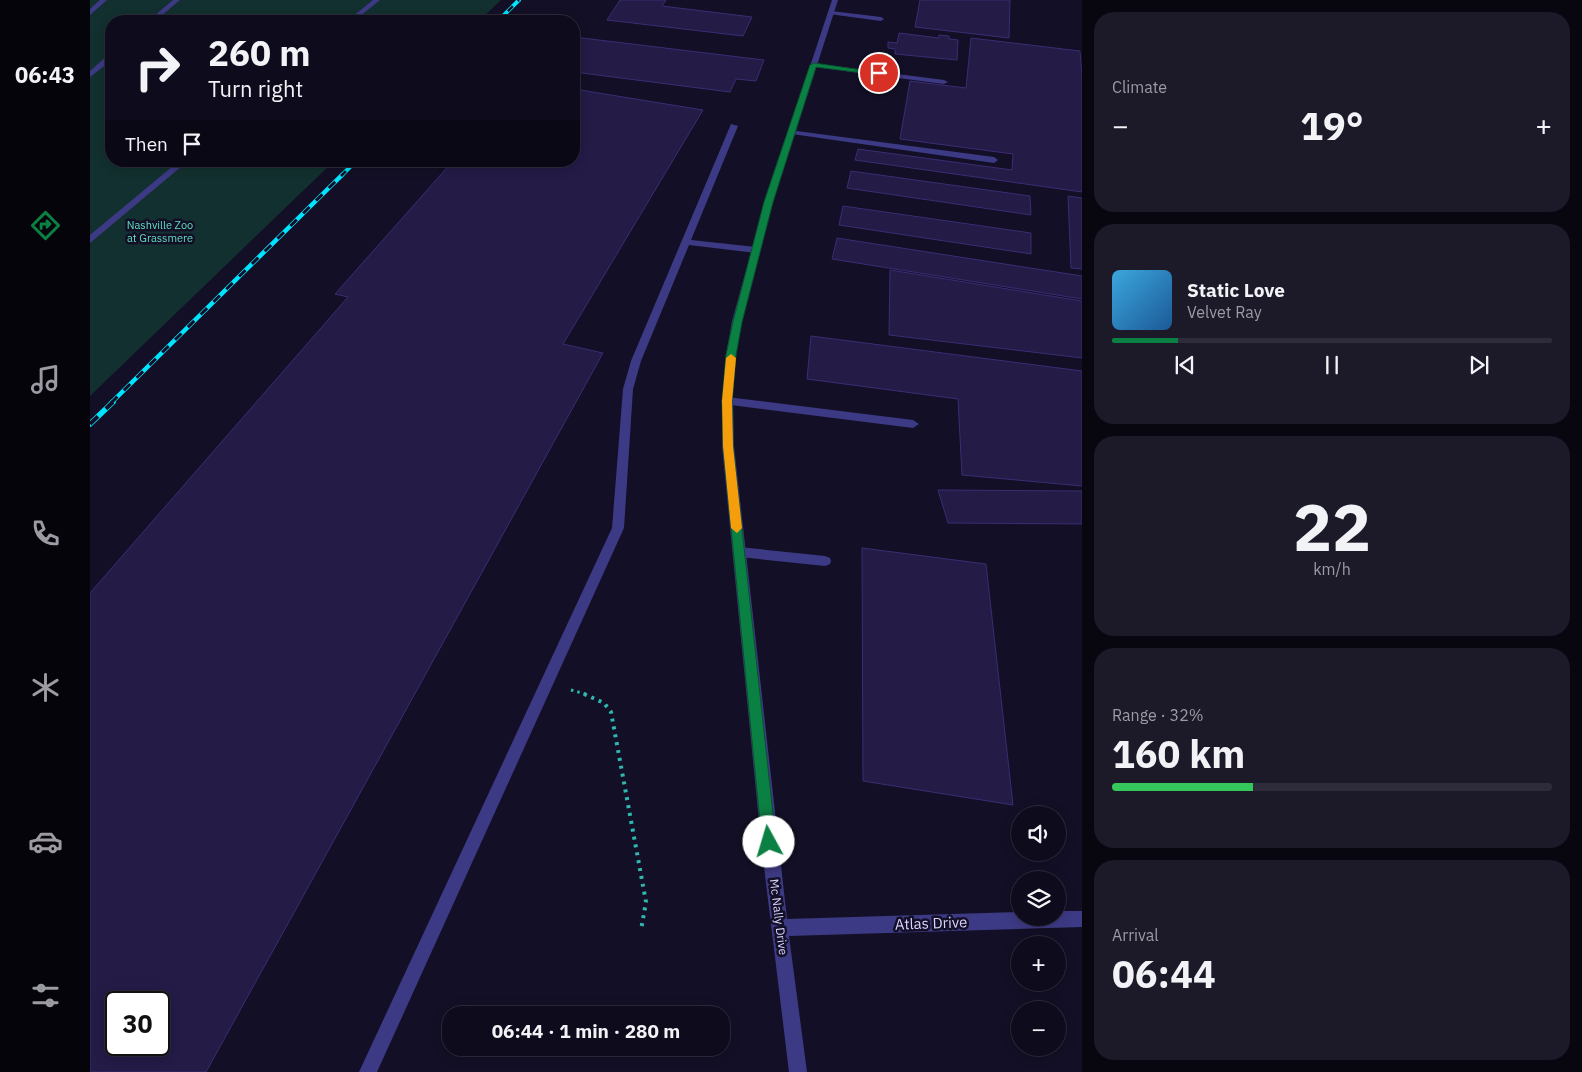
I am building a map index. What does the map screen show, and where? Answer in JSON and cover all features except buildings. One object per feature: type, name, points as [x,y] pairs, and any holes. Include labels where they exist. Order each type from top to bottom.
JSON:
[{"type":"street","points":[[90,13],[104,0]]},
{"type":"street","points":[[158,15],[177,0]]},
{"type":"street","points":[[358,15],[377,0]]},
{"type":"street","name":"Mc Nally Drive","points":[[798,1072],[767,824],[728,446],[727,401],[731,355],[736,330],[768,202],[835,0]]},
{"type":"street","points":[[831,13],[881,19]]},
{"type":"street","points":[[90,75],[105,62]]},
{"type":"street","points":[[814,65],[944,82]]},
{"type":"street","points":[[368,1072],[618,528],[628,389],[636,362],[734,126]]},
{"type":"street","points":[[792,132],[994,160]]},
{"type":"street","points":[[90,240],[177,167]]},
{"type":"street","points":[[686,242],[756,250]]},
{"type":"street","points":[[727,401],[914,424]]},
{"type":"street","points":[[739,552],[825,560]]},
{"type":"street","name":"Atlas Drive","points":[[780,928],[1082,919]]},
{"type":"path","points":[[547,682],[602,700],[608,705],[611,712],[646,902],[641,930]]},
{"type":"green space","name":"Nashville Zoo at Grassmere","points":[[90,0],[501,0],[485,15],[105,15],[105,167],[328,167],[90,396]]},
{"type":"railway","points":[[504,15],[519,0]]},
{"type":"railway","points":[[342,175],[350,167]]},
{"type":"railway","points":[[111,403],[342,175]]},
{"type":"railway","points":[[90,424],[113,402]]},
{"type":"slow traffic","points":[[731,358],[727,401],[728,446],[737,528]]},
{"type":"route","points":[[769,842],[728,446],[727,401],[731,355],[737,322],[768,202],[814,65],[879,73]]}]
